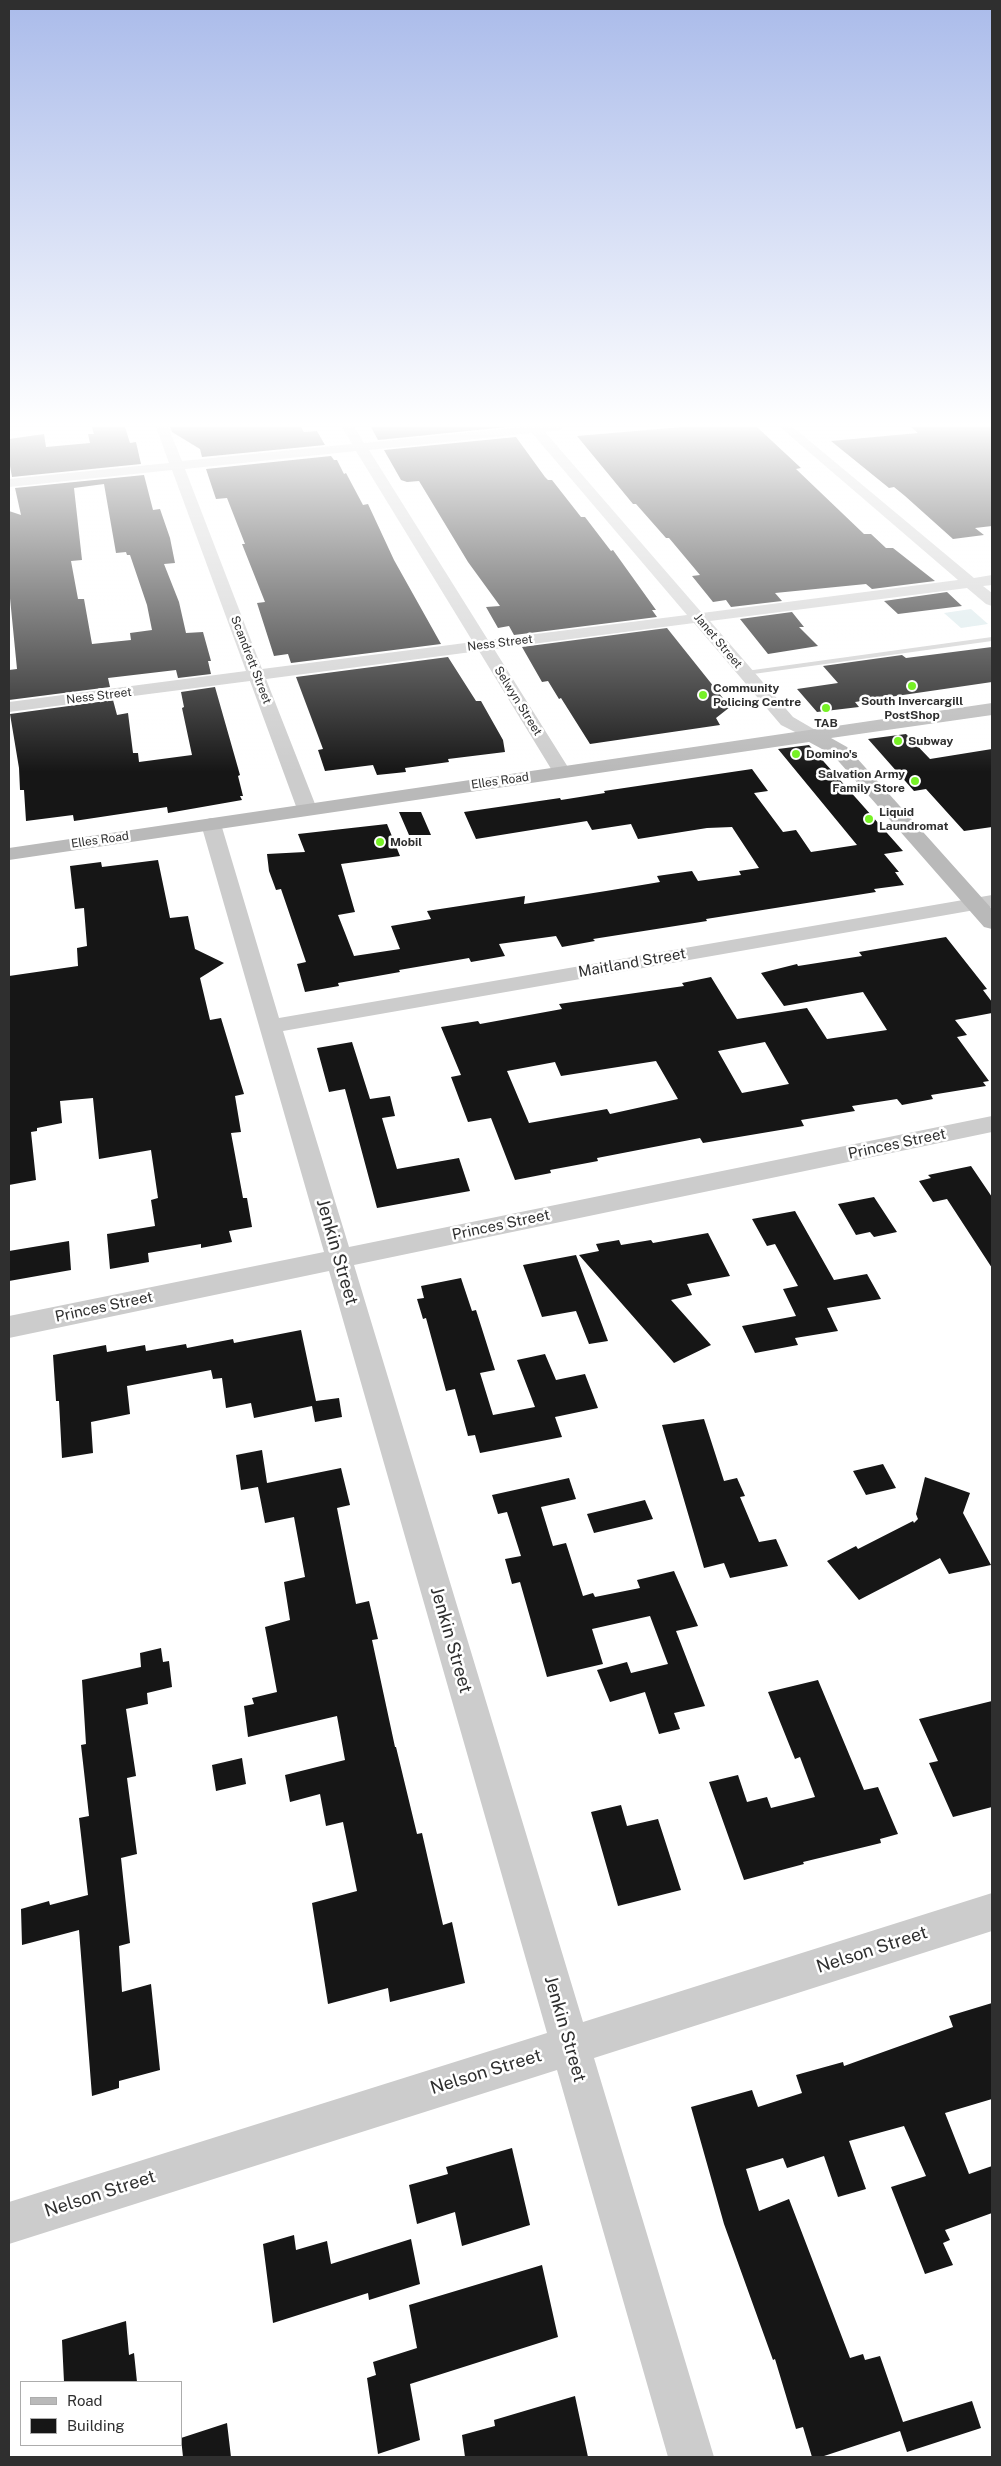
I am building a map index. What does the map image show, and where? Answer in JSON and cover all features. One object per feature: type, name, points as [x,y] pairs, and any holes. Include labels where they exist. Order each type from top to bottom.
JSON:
[{"type":"main road","name":"Elles Road","points":[[9,854],[992,709]]},
{"type":"main road","points":[[811,735],[840,751],[984,902],[992,922]]},
{"type":"street","name":"Scandrett Street","points":[[206,542],[308,809]]},
{"type":"street","name":"Selwyn Street","points":[[419,542],[562,772]]},
{"type":"street","name":"Janet Street","points":[[633,542],[787,721],[811,735]]},
{"type":"street","points":[[922,542],[992,601]]},
{"type":"street","name":"Ness Street","points":[[9,707],[992,580]]},
{"type":"street","name":"Jenkin Street","points":[[212,824],[692,2457]]},
{"type":"street","name":"Maitland Street","points":[[272,1026],[984,902]]},
{"type":"street","name":"Princes Street","points":[[9,1327],[992,1124]]},
{"type":"street","name":"Nelson Street","points":[[9,2222],[992,1912]]},
{"type":"lane","points":[[746,673],[992,639]]},
{"type":"shaded area","points":[[971,609],[988,624],[961,628],[944,613]]},
{"type":"building","points":[[9,542],[80,542],[82,560],[71,561],[78,599],[84,599],[92,644],[131,640],[130,633],[152,630],[147,605],[130,555],[127,555],[126,552],[116,553],[114,542],[171,542],[175,563],[164,564],[179,602],[186,633],[203,632],[211,661],[208,661],[211,674],[178,678],[176,670],[108,678],[110,687],[9,700],[9,670],[17,669],[9,588]]},
{"type":"building","points":[[244,542],[386,542],[441,644],[291,663],[288,654],[274,656],[257,603],[265,602],[242,544],[245,544]]},
{"type":"building","points":[[456,542],[604,542],[611,551],[613,550],[656,610],[652,610],[657,617],[514,635],[509,626],[498,628],[486,607],[500,606]]},
{"type":"building","points":[[672,542],[880,542],[886,548],[893,548],[935,581],[872,589],[866,584],[775,593],[782,601],[731,607],[726,600],[713,602],[692,576],[700,575]]},
{"type":"building","points":[[947,592],[962,606],[898,614],[884,601]]},
{"type":"building","points":[[792,612],[804,627],[799,627],[818,646],[768,654],[740,619]]},
{"type":"building","points":[[667,628],[730,707],[716,718],[720,725],[590,744],[548,681],[542,682],[522,647]]},
{"type":"building","points":[[992,647],[992,682],[855,702],[859,707],[817,712],[797,689],[838,683],[823,666],[902,655],[906,658]]},
{"type":"building","points":[[448,657],[476,701],[481,701],[503,740],[505,752],[448,759],[449,762],[405,768],[406,772],[377,775],[373,765],[325,771],[318,750],[323,749],[296,677]]},
{"type":"building","points":[[215,687],[240,775],[238,776],[243,796],[240,796],[242,800],[168,813],[167,807],[74,821],[73,815],[26,821],[24,790],[20,790],[19,768],[10,714],[113,700],[117,715],[128,713],[133,753],[138,753],[139,762],[192,755],[182,708],[184,707],[181,692]]},
{"type":"building","points":[[906,734],[930,759],[992,749],[992,827],[964,831],[926,789],[914,791],[868,739]]},
{"type":"building","points":[[809,745],[903,851],[884,854],[899,872],[895,872],[904,885],[874,889],[876,892],[593,939],[595,941],[562,947],[556,936],[499,944],[505,956],[471,962],[469,958],[399,970],[400,972],[338,983],[339,986],[305,992],[297,964],[306,962],[281,889],[276,890],[269,871],[267,854],[305,852],[298,834],[387,824],[400,856],[341,864],[355,912],[338,915],[354,956],[400,949],[391,926],[431,919],[427,911],[525,896],[524,904],[660,882],[657,876],[692,871],[698,881],[741,875],[739,871],[759,868],[732,827],[707,828],[638,839],[631,824],[592,830],[587,821],[476,839],[464,812],[560,798],[561,800],[605,793],[604,791],[752,769],[768,791],[754,793],[783,832],[796,830],[811,852],[857,845],[778,749]]},
{"type":"building","points":[[399,812],[421,812],[431,835],[409,835]]},
{"type":"building","points":[[158,860],[170,918],[188,916],[195,949],[224,963],[200,978],[210,1020],[221,1018],[244,1094],[235,1096],[241,1132],[231,1133],[243,1198],[247,1198],[252,1227],[229,1231],[232,1242],[201,1248],[201,1244],[148,1253],[149,1262],[110,1269],[107,1234],[155,1226],[151,1200],[158,1198],[151,1150],[99,1159],[93,1098],[60,1101],[62,1123],[37,1128],[37,1131],[31,1132],[36,1180],[9,1185],[9,976],[78,966],[77,948],[87,946],[84,908],[75,909],[70,866],[101,862],[102,867]]},
{"type":"building","points":[[946,937],[987,989],[983,990],[992,1002],[992,1013],[955,1020],[967,1035],[957,1037],[989,1081],[983,1082],[986,1086],[931,1095],[933,1099],[902,1105],[897,1099],[852,1106],[855,1111],[801,1120],[804,1126],[703,1143],[700,1138],[597,1158],[598,1161],[550,1170],[551,1173],[515,1180],[491,1118],[468,1122],[451,1077],[461,1075],[441,1027],[478,1021],[480,1024],[562,1009],[559,1004],[684,986],[682,983],[711,977],[737,1019],[807,1008],[827,1039],[887,1030],[863,992],[784,1006],[761,973],[797,964],[798,966],[862,956],[859,952]],"holes":[[[765,1042],[789,1084],[742,1093],[718,1051]],[[656,1061],[678,1099],[610,1114],[607,1109],[529,1123],[507,1071],[555,1062],[561,1076]]]},
{"type":"building","points":[[352,1042],[370,1099],[390,1096],[395,1116],[382,1118],[397,1169],[459,1158],[470,1191],[377,1208],[345,1089],[329,1092],[317,1048]]},
{"type":"building","points":[[971,1166],[992,1197],[992,1268],[947,1199],[933,1202],[919,1181],[931,1178],[928,1175]]},
{"type":"building","points":[[874,1197],[897,1232],[874,1237],[870,1232],[856,1235],[838,1204]]},
{"type":"building","points":[[795,1211],[834,1280],[867,1274],[881,1299],[827,1308],[838,1331],[795,1338],[798,1345],[755,1353],[742,1326],[796,1316],[783,1289],[798,1286],[775,1244],[767,1246],[752,1219]]},
{"type":"building","points":[[708,1233],[730,1276],[687,1284],[692,1295],[671,1300],[711,1345],[674,1363],[579,1255],[599,1251],[596,1244],[619,1240],[621,1245],[651,1240],[653,1243]]},
{"type":"building","points":[[69,1241],[71,1270],[9,1281],[9,1251]]},
{"type":"building","points":[[576,1255],[608,1341],[589,1344],[576,1311],[542,1317],[523,1265]]},
{"type":"building","points":[[461,1278],[472,1311],[476,1310],[495,1370],[480,1373],[493,1415],[535,1407],[517,1360],[545,1354],[556,1380],[585,1374],[598,1408],[555,1417],[562,1437],[480,1453],[475,1435],[468,1436],[455,1389],[446,1391],[426,1318],[423,1319],[417,1299],[424,1298],[421,1286]]},
{"type":"building","points":[[301,1330],[316,1401],[339,1398],[342,1417],[315,1422],[312,1406],[254,1418],[251,1403],[226,1408],[222,1378],[213,1379],[211,1370],[127,1386],[130,1414],[91,1422],[93,1453],[62,1458],[59,1401],[56,1401],[53,1355],[106,1345],[107,1352],[145,1345],[146,1351],[186,1344],[187,1348],[233,1339],[234,1343]]},
{"type":"building","points":[[704,1419],[724,1481],[737,1478],[745,1496],[740,1497],[759,1542],[776,1539],[788,1566],[730,1578],[724,1563],[704,1568],[662,1425]]},
{"type":"building","points":[[262,1450],[267,1483],[341,1468],[350,1505],[337,1508],[356,1604],[369,1601],[378,1639],[372,1640],[395,1747],[417,1834],[422,1833],[443,1925],[452,1922],[465,1983],[390,2002],[388,1988],[328,2004],[312,1903],[357,1891],[343,1822],[326,1826],[320,1794],[290,1802],[285,1775],[345,1760],[337,1716],[248,1737],[244,1706],[254,1704],[252,1698],[277,1692],[265,1627],[290,1620],[284,1582],[305,1577],[294,1517],[265,1523],[258,1487],[241,1490],[236,1455]]},
{"type":"building","points":[[883,1464],[896,1488],[866,1495],[853,1471]]},
{"type":"building","points":[[925,1477],[970,1493],[963,1513],[991,1565],[949,1574],[940,1558],[859,1600],[827,1561],[856,1546],[858,1549],[913,1521],[914,1523],[918,1519],[916,1514]]},
{"type":"building","points":[[569,1478],[576,1499],[541,1507],[553,1546],[566,1543],[583,1596],[593,1593],[595,1597],[640,1588],[637,1580],[674,1571],[698,1626],[676,1631],[705,1706],[674,1713],[680,1729],[659,1734],[645,1692],[610,1702],[597,1670],[627,1662],[631,1673],[668,1664],[650,1616],[592,1629],[603,1664],[547,1677],[520,1582],[512,1584],[505,1559],[521,1556],[507,1512],[498,1514],[492,1495]]},
{"type":"building","points":[[645,1500],[653,1519],[594,1533],[587,1514]]},
{"type":"building","points":[[161,1648],[163,1662],[169,1661],[172,1687],[147,1693],[148,1704],[126,1709],[136,1776],[127,1778],[137,1854],[121,1858],[130,1943],[119,1946],[122,1992],[151,1984],[160,2070],[119,2081],[119,2088],[92,2096],[79,1930],[22,1945],[21,1909],[49,1901],[50,1905],[88,1895],[79,1818],[89,1816],[81,1745],[86,1744],[82,1680],[141,1667],[140,1653]]},
{"type":"building","points":[[818,1680],[864,1790],[878,1787],[898,1834],[880,1839],[881,1843],[803,1862],[804,1864],[744,1880],[709,1782],[738,1775],[747,1802],[767,1797],[771,1808],[815,1797],[800,1757],[795,1759],[768,1692]]},
{"type":"building","points":[[992,1701],[992,1807],[953,1817],[929,1763],[938,1761],[919,1719]]},
{"type":"building","points":[[242,1758],[246,1784],[216,1791],[212,1765]]},
{"type":"building","points":[[621,1805],[627,1826],[658,1819],[681,1890],[618,1906],[591,1812]]},
{"type":"building","points":[[992,2003],[992,2099],[945,2113],[969,2174],[992,2166],[992,2213],[945,2230],[950,2240],[943,2243],[953,2265],[925,2274],[891,2187],[926,2176],[904,2126],[849,2141],[866,2189],[838,2197],[824,2156],[787,2168],[783,2158],[746,2169],[759,2211],[789,2199],[850,2358],[863,2354],[865,2360],[880,2356],[903,2422],[972,2401],[981,2428],[907,2452],[900,2431],[821,2457],[812,2457],[803,2427],[796,2429],[775,2359],[773,2360],[724,2224],[691,2107],[752,2090],[758,2107],[802,2093],[796,2075],[843,2062],[844,2066],[953,2027],[949,2016]]},
{"type":"building","points":[[512,2148],[530,2225],[462,2246],[455,2212],[417,2224],[409,2185],[448,2174],[446,2167]]},
{"type":"building","points":[[294,2235],[296,2250],[327,2241],[331,2264],[411,2239],[420,2284],[369,2300],[368,2293],[273,2323],[263,2244]]},
{"type":"building","points":[[542,2265],[558,2337],[410,2384],[420,2440],[378,2454],[367,2378],[376,2375],[373,2362],[417,2348],[409,2305]]},
{"type":"building","points":[[126,2321],[129,2355],[134,2353],[137,2381],[64,2381],[62,2340]]},
{"type":"building","points":[[575,2396],[588,2457],[465,2457],[462,2435],[495,2426],[494,2420]]},
{"type":"building","points":[[227,2423],[231,2457],[183,2457],[182,2438]]},
{"type":"place","name":"South Invercargill PostShop","points":[[912,686]]},
{"type":"place","name":"Community Policing Centre","points":[[703,695]]},
{"type":"place","name":"TAB","points":[[826,708]]},
{"type":"place","name":"Subway","points":[[898,741]]},
{"type":"place","name":"Domino's","points":[[796,754]]},
{"type":"place","name":"Salvation Army Family Store","points":[[915,781]]},
{"type":"place","name":"Liquid Laundromat","points":[[869,819]]},
{"type":"place","name":"Mobil","points":[[380,842]]}]
